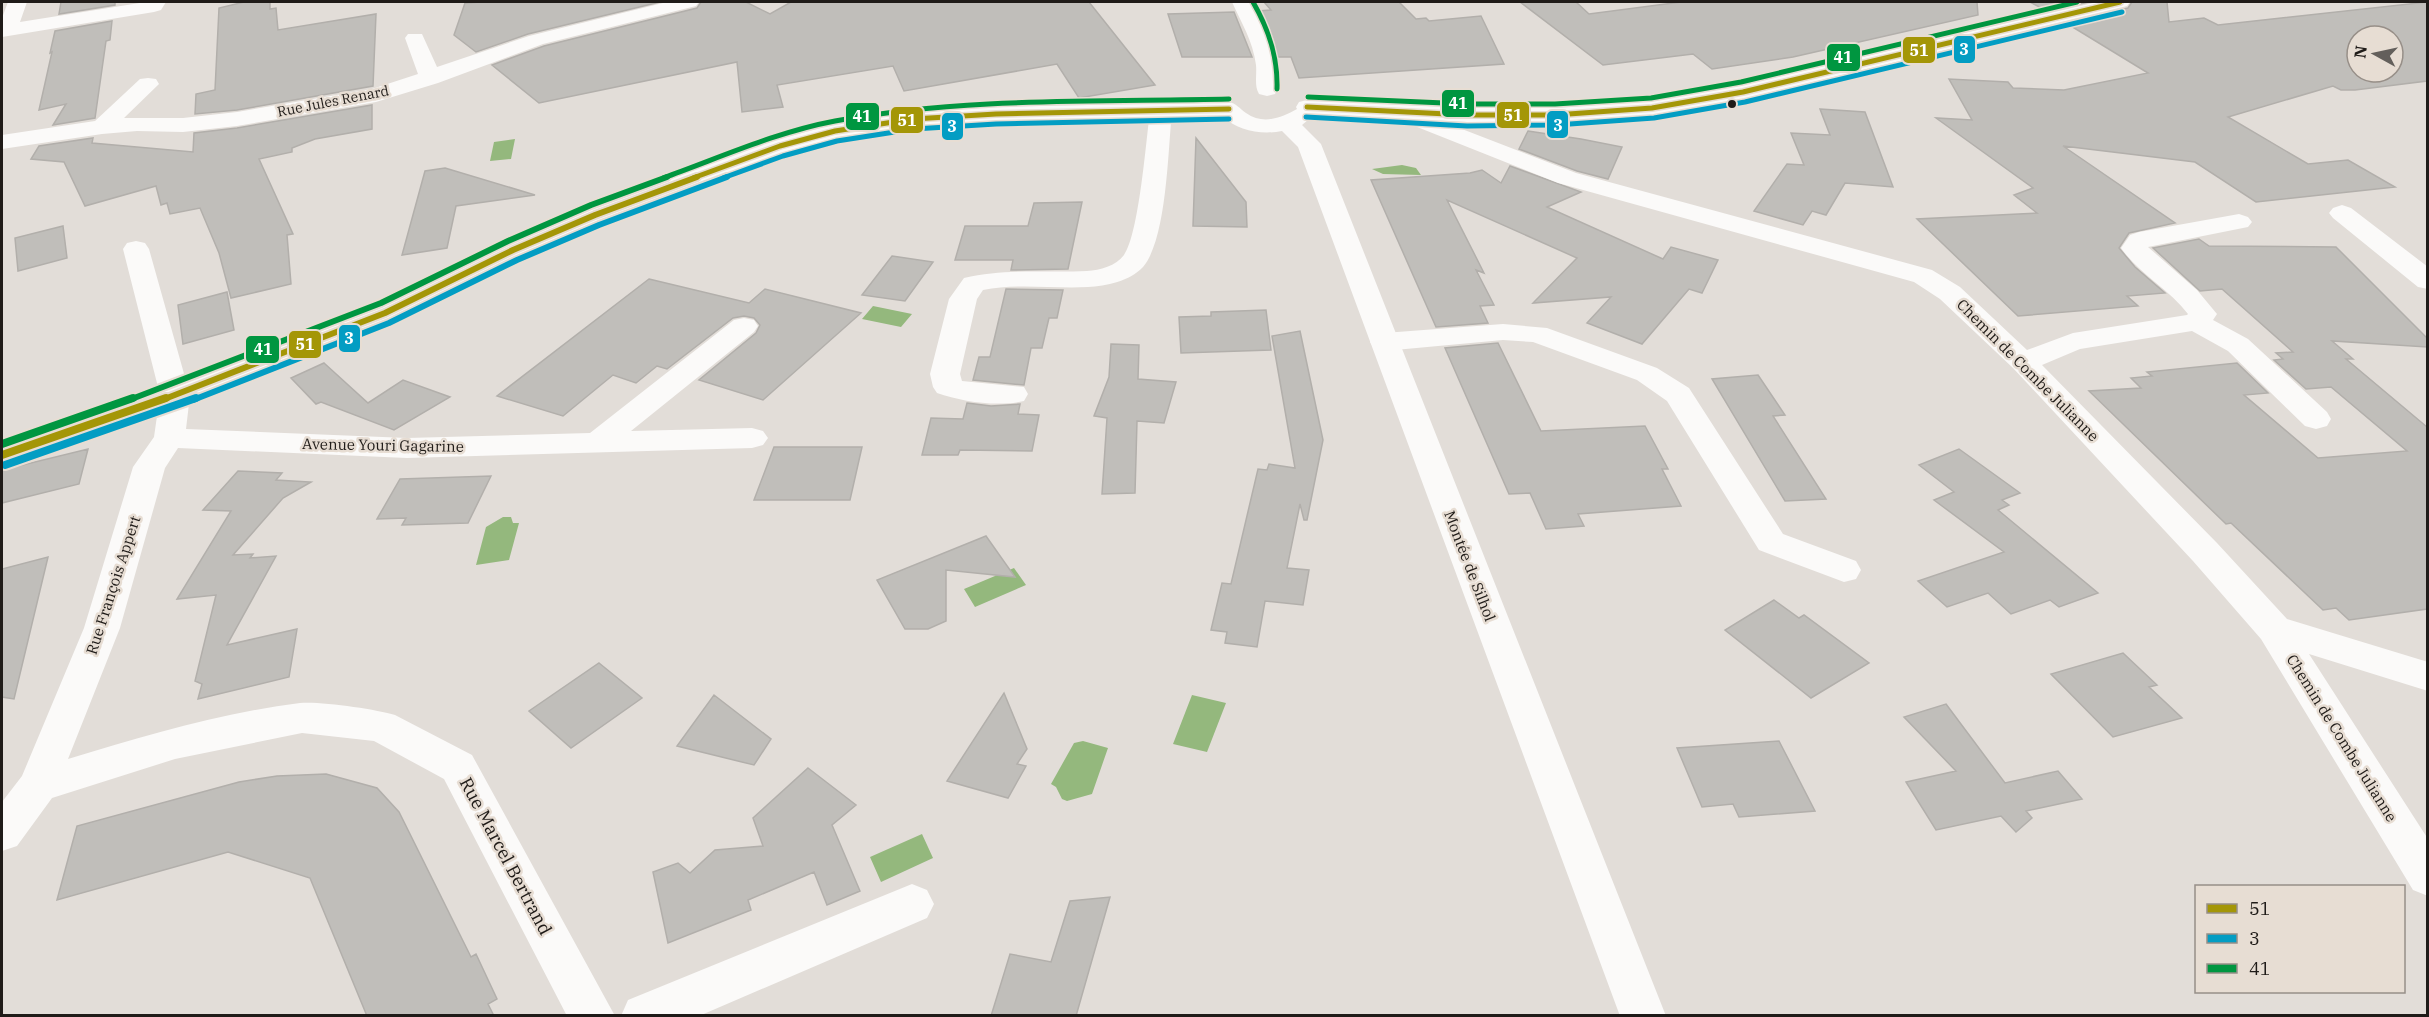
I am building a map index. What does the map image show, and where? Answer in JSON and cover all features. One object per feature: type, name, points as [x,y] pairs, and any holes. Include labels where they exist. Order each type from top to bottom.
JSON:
[{"type":"street","points":[[4,30],[17,2]]},
{"type":"street","points":[[4,30],[154,6],[156,2]]},
{"type":"street","name":"Rue Jules Renard","points":[[2,142],[102,127],[137,124],[183,125],[237,119],[376,95],[536,40],[689,2]]},
{"type":"street","points":[[1241,2],[1257,29],[1268,70],[1267,89]]},
{"type":"street","points":[[1297,115],[1301,98],[1267,89],[1239,95],[1231,101],[1229,109],[1233,116],[1243,121],[1272,126],[1297,115],[1555,115],[1652,108],[1743,92],[2120,2]]},
{"type":"street","points":[[415,38],[430,78]]},
{"type":"street","points":[[102,127],[148,84]]},
{"type":"street","points":[[2,455],[175,395],[385,313],[513,250],[595,215],[780,146],[835,131],[913,119],[996,114],[1229,109]]},
{"type":"street","points":[[1013,394],[961,391],[948,387],[945,374],[963,299],[974,284],[999,278],[1091,279],[1119,273],[1137,256],[1145,227],[1161,111]]},
{"type":"street","name":"Chemin de Combe Julianne","points":[[1405,114],[1567,178],[1923,276],[1950,293],[2023,362],[2205,552],[2274,629],[2427,877]]},
{"type":"street","name":"Montée de Silhol","points":[[1297,115],[1643,1016]]},
{"type":"street","points":[[2342,213],[2415,259],[2427,281]]},
{"type":"street","points":[[2023,362],[2073,342],[2196,322],[2203,315],[2195,302],[2146,262],[2134,248],[2139,240],[2239,222]]},
{"type":"street","points":[[136,249],[175,395]]},
{"type":"street","points":[[2196,322],[2238,345],[2316,419]]},
{"type":"street","points":[[598,442],[744,326]]},
{"type":"street","points":[[1384,342],[1503,332],[1537,334],[1647,374],[1678,395],[1771,542],[1844,570]]},
{"type":"street","name":"Rue François Appert","points":[[2,833],[38,785],[102,628],[149,467],[169,438],[175,395]]},
{"type":"street","name":"Avenue Youri Gagarine","points":[[169,438],[407,448],[752,438]]},
{"type":"street","points":[[2274,629],[2427,677]]},
{"type":"street","name":"Rue Marcel Bertrand","points":[[38,785],[175,743],[302,718],[381,726],[458,767],[592,1016]]},
{"type":"street","points":[[644,1016],[912,904]]},
{"type":"shaded area","points":[[515,139],[511,159],[490,161],[494,142]]},
{"type":"shaded area","points":[[1402,165],[1416,168],[1421,175],[1383,174],[1372,169]]},
{"type":"shaded area","points":[[873,306],[912,314],[901,327],[862,319]]},
{"type":"shaded area","points":[[503,517],[511,517],[513,523],[519,523],[509,560],[476,565],[486,527]]},
{"type":"shaded area","points":[[1014,568],[1026,585],[975,607],[964,589]]},
{"type":"shaded area","points":[[1192,695],[1226,703],[1207,752],[1173,744]]},
{"type":"shaded area","points":[[1083,741],[1108,748],[1092,794],[1067,801],[1062,799],[1056,787],[1051,784],[1074,743]]},
{"type":"shaded area","points":[[922,834],[933,858],[881,882],[870,857]]},
{"type":"building","points":[[61,2],[115,2],[115,5],[59,14]]},
{"type":"building","points":[[244,2],[270,2],[270,9],[276,8],[278,30],[376,14],[373,86],[237,110],[195,114],[196,94],[215,90],[219,8]]},
{"type":"building","points":[[660,2],[528,34],[476,52],[454,35],[465,3]]},
{"type":"building","points":[[701,2],[746,2],[770,14],[791,2],[1089,2],[1155,85],[1079,98],[1057,64],[904,91],[893,66],[777,85],[783,107],[742,112],[737,62],[539,103],[492,65],[544,46],[697,8]]},
{"type":"building","points":[[1264,2],[1399,2],[1416,19],[1426,18],[1429,21],[1481,16],[1504,64],[1299,78],[1291,57],[1278,57],[1258,11],[1271,10]]},
{"type":"building","points":[[1520,2],[1576,2],[1589,14],[1681,2],[1977,2],[1978,15],[1793,57],[1712,69],[1693,54],[1603,65]]},
{"type":"building","points":[[2030,2],[2089,2],[2047,11]]},
{"type":"building","points":[[2132,2],[2167,2],[2169,22],[2204,18],[2218,25],[2427,2],[2427,81],[2405,84],[2405,24],[2345,24],[2345,84],[2403,84],[2355,90],[2341,90],[2333,86],[2228,117],[2308,164],[2348,160],[2395,187],[2256,202],[2195,162],[2063,146],[2175,223],[2129,233],[2119,248],[2135,267],[2165,293],[2127,296],[2138,306],[2018,316],[1917,219],[2037,213],[2014,195],[2033,188],[1936,118],[1972,120],[1949,79],[2008,82],[2013,88],[2064,90],[2148,73],[2066,23],[2128,8]]},
{"type":"building","points":[[1234,12],[1252,57],[1182,57],[1168,14]]},
{"type":"building","points":[[112,21],[110,40],[106,41],[95,118],[53,125],[66,104],[39,110],[55,31]]},
{"type":"building","points":[[372,105],[372,129],[315,139],[292,148],[292,152],[259,159],[293,234],[287,235],[291,284],[231,298],[219,253],[200,208],[170,214],[167,203],[161,205],[156,186],[85,206],[64,162],[31,159],[39,146],[93,138],[92,143],[193,152],[194,133]]},
{"type":"building","points":[[1820,109],[1865,112],[1893,187],[1845,183],[1826,215],[1812,211],[1803,225],[1754,211],[1787,164],[1804,165],[1791,133],[1830,135]]},
{"type":"building","points":[[1528,131],[1622,147],[1608,179],[1577,171],[1519,149]]},
{"type":"building","points":[[1196,138],[1246,202],[1247,227],[1193,226]]},
{"type":"building","points":[[1510,166],[1581,192],[1547,207],[1663,259],[1671,247],[1718,260],[1702,293],[1689,289],[1642,344],[1587,323],[1611,297],[1533,303],[1577,258],[1447,200],[1484,273],[1476,270],[1494,305],[1480,306],[1488,323],[1436,327],[1371,180],[1470,173],[1482,170],[1501,183]]},
{"type":"building","points":[[445,168],[535,195],[456,206],[447,248],[402,255],[425,171]]},
{"type":"building","points":[[1082,202],[1068,269],[1011,270],[1013,260],[955,260],[965,226],[1028,226],[1034,203]]},
{"type":"building","points":[[63,226],[67,258],[18,271],[15,238]]},
{"type":"building","points":[[2199,239],[2209,246],[2336,247],[2427,338],[2427,347],[2332,341],[2353,359],[2346,359],[2427,427],[2427,609],[2349,620],[2336,608],[2323,610],[2231,523],[2226,524],[2089,391],[2141,388],[2131,378],[2152,376],[2147,372],[2237,363],[2268,393],[2244,395],[2318,458],[2407,451],[2331,387],[2306,389],[2274,360],[2283,359],[2276,353],[2293,352],[2222,289],[2200,291],[2153,248]]},
{"type":"building","points":[[892,256],[933,262],[905,301],[862,295]]},
{"type":"building","points":[[649,279],[749,303],[765,289],[861,313],[763,400],[699,380],[756,333],[760,325],[754,318],[744,316],[733,318],[667,369],[657,366],[636,383],[613,375],[563,416],[497,396]]},
{"type":"building","points":[[1006,289],[1063,290],[1057,318],[1049,318],[1042,348],[1031,348],[1024,385],[973,380],[979,357],[990,357]]},
{"type":"building","points":[[227,292],[234,330],[183,344],[178,305]]},
{"type":"building","points":[[1266,310],[1271,350],[1181,353],[1179,317],[1211,316],[1211,312]]},
{"type":"building","points":[[1300,331],[1323,440],[1307,520],[1304,520],[1300,504],[1287,568],[1309,570],[1303,605],[1265,601],[1257,647],[1225,643],[1227,632],[1211,630],[1222,583],[1231,584],[1258,469],[1267,470],[1269,464],[1295,468],[1272,336]]},
{"type":"building","points":[[1498,343],[1541,431],[1645,426],[1668,469],[1662,469],[1681,506],[1578,514],[1584,526],[1546,529],[1530,493],[1509,494],[1445,348]]},
{"type":"building","points":[[1111,344],[1139,345],[1138,379],[1176,382],[1164,423],[1137,421],[1135,493],[1102,494],[1107,418],[1094,416],[1109,377]]},
{"type":"building","points":[[324,363],[368,403],[403,380],[450,397],[394,430],[321,402],[316,404],[291,378]]},
{"type":"building","points":[[1758,375],[1785,415],[1773,416],[1826,499],[1785,501],[1712,379]]},
{"type":"building","points":[[967,403],[991,406],[1020,404],[1018,414],[1039,415],[1032,451],[960,450],[958,455],[922,455],[931,418],[963,419]]},
{"type":"building","points":[[774,447],[862,447],[850,500],[754,500]]},
{"type":"building","points":[[88,449],[79,484],[2,503],[2,470]]},
{"type":"building","points":[[1959,449],[2020,493],[2002,500],[2009,505],[1998,510],[2098,593],[2059,607],[2050,600],[2011,614],[1988,593],[1947,607],[1918,581],[2004,552],[1934,500],[1954,492],[1919,465]]},
{"type":"building","points":[[238,471],[282,473],[276,480],[311,482],[283,498],[233,555],[253,554],[250,558],[276,556],[227,645],[297,629],[289,677],[198,699],[202,684],[195,681],[216,595],[177,599],[231,511],[203,510]]},
{"type":"building","points":[[491,476],[468,523],[402,525],[406,518],[377,519],[400,479]]},
{"type":"building","points":[[986,536],[1015,577],[946,570],[946,621],[928,629],[905,629],[877,580]]},
{"type":"building","points":[[48,557],[14,699],[2,697],[2,569]]},
{"type":"building","points":[[1774,600],[1799,618],[1804,615],[1869,663],[1811,698],[1725,630]]},
{"type":"building","points":[[2123,653],[2157,685],[2149,687],[2182,718],[2113,737],[2051,674]]},
{"type":"building","points":[[599,663],[642,698],[571,748],[529,711]]},
{"type":"building","points":[[1004,693],[1027,749],[1017,764],[1026,766],[1008,798],[947,781]]},
{"type":"building","points":[[714,695],[771,739],[754,765],[677,746]]},
{"type":"building","points":[[1946,704],[2005,783],[2058,771],[2082,799],[2026,811],[2032,818],[2016,832],[2001,816],[1936,830],[1906,782],[1956,771],[1904,717]]},
{"type":"building","points":[[1779,741],[1815,811],[1739,817],[1733,804],[1702,807],[1677,748]]},
{"type":"building","points":[[808,768],[856,805],[832,825],[860,891],[827,905],[814,872],[748,900],[751,910],[668,943],[653,872],[678,863],[690,873],[715,850],[763,846],[753,818]]},
{"type":"building","points":[[326,774],[377,788],[399,812],[471,957],[476,954],[497,999],[488,1004],[494,1016],[367,1016],[310,878],[228,852],[57,900],[77,826],[239,782],[277,776]]},
{"type":"building","points":[[1110,897],[1076,1016],[991,1016],[1010,954],[1051,962],[1070,901]]},
{"type":"transit line","name":"41","points":[[1253,2],[1272,44],[1277,89]]},
{"type":"transit line","name":"41","points":[[1308,97],[1467,104],[1555,104],[1651,98],[1741,82],[2077,2]]},
{"type":"transit line","name":"51","points":[[1307,107],[1467,115],[1555,115],[1652,108],[1743,92],[2120,2]]},
{"type":"transit line","name":"3","points":[[1306,117],[1467,126],[1556,125],[1654,118],[1745,102],[2122,12]]},
{"type":"transit line","name":"41","points":[[2,444],[171,385],[381,303],[508,241],[591,205],[777,136],[833,121],[912,109],[996,104],[1229,99]]},
{"type":"transit line","name":"51","points":[[2,455],[175,395],[385,313],[513,250],[595,215],[780,146],[835,131],[913,119],[996,114],[1229,109]]},
{"type":"transit line","name":"3","points":[[5,465],[179,405],[389,323],[517,260],[599,225],[783,156],[837,141],[914,129],[996,124],[1229,119]]}]
